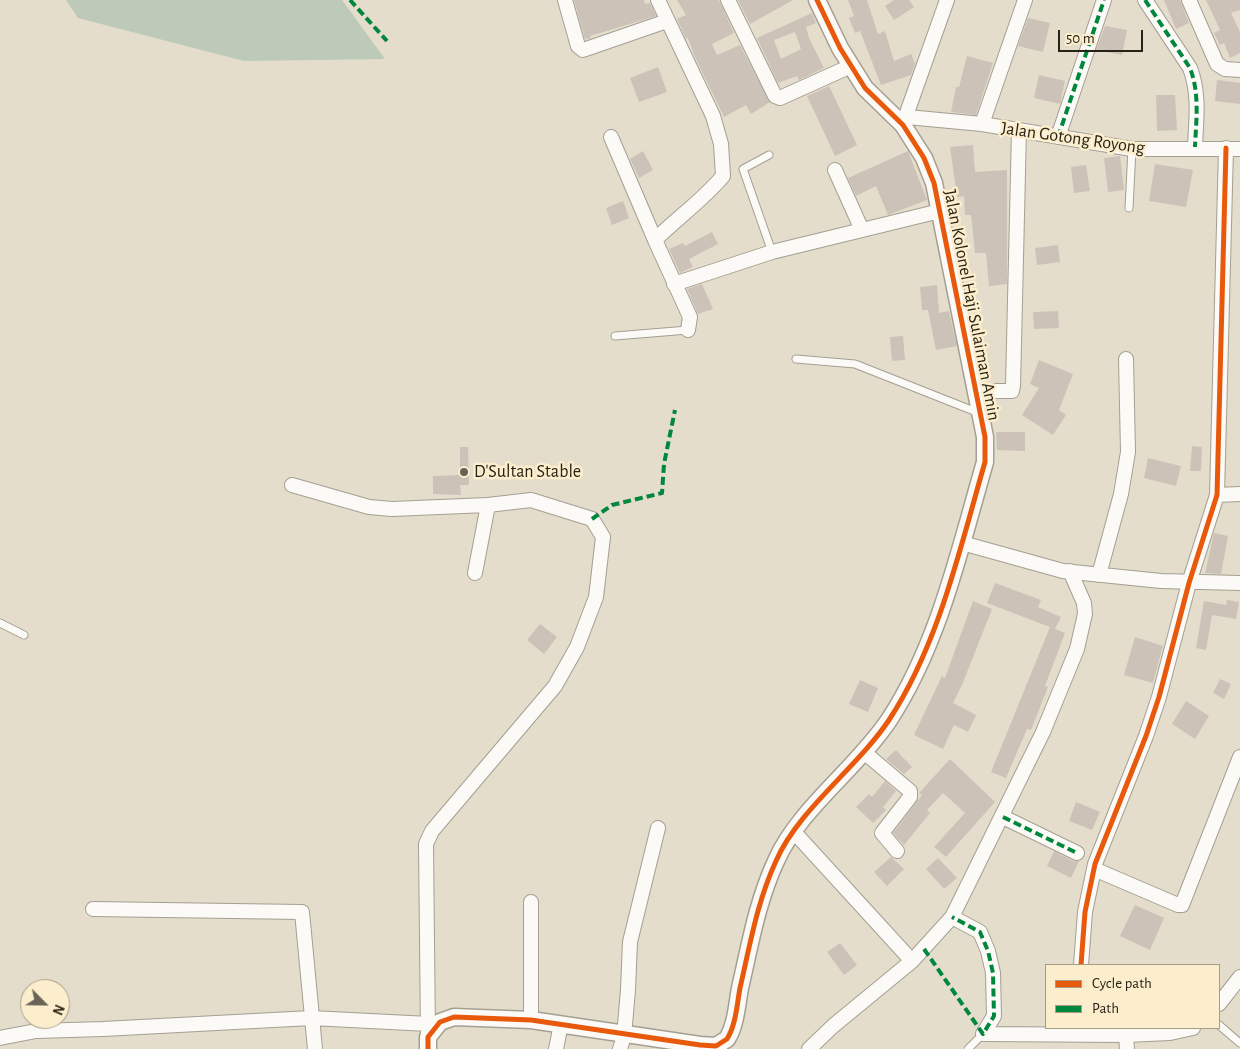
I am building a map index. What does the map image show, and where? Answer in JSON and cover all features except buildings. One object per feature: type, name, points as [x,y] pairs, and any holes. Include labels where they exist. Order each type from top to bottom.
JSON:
[{"type":"street","points":[[565,0],[578,46],[584,50],[667,21]]},
{"type":"street","points":[[655,240],[713,188],[723,176],[721,144],[713,116],[658,0]]},
{"type":"street","points":[[728,0],[775,96],[780,98],[851,66]]},
{"type":"street","name":"Jalan Kolonel Haji Sulaiman Amin","points":[[428,1037],[440,1022],[454,1017],[531,1020],[561,1024],[622,1042],[716,1048],[730,1034],[757,910],[776,860],[794,832],[827,791],[865,753],[909,686],[936,622],[962,543],[986,460],[985,437],[934,183],[924,158],[905,121],[865,88],[840,48],[817,0]]},
{"type":"street","points":[[905,121],[947,0]]},
{"type":"street","points":[[982,124],[1025,0]]},
{"type":"street","points":[[1058,137],[1104,0]]},
{"type":"street","points":[[1146,0],[1190,68],[1194,79],[1197,95],[1195,148]]},
{"type":"street","points":[[1189,0],[1217,64],[1224,69],[1240,70]]},
{"type":"street","name":"Jalan Gotong Royong","points":[[905,121],[982,124],[1132,149],[1233,148]]},
{"type":"street","points":[[975,391],[1012,391],[1013,386],[1019,130]]},
{"type":"street","points":[[611,137],[690,317],[688,330]]},
{"type":"street","points":[[1081,964],[1084,912],[1094,869],[1156,704],[1189,582],[1217,495],[1233,148]]},
{"type":"street","points":[[835,170],[862,230]]},
{"type":"street","points":[[674,284],[772,252],[940,211]]},
{"type":"street","points":[[1099,575],[1121,494],[1128,452],[1126,359]]},
{"type":"street","points":[[0,1038],[36,1030],[123,1028],[311,1018],[428,1037],[426,844],[432,831],[555,686],[577,647],[596,597],[602,559],[603,536],[592,519],[531,500],[488,505],[392,509],[370,507],[292,485]]},
{"type":"street","points":[[1217,495],[1240,494]]},
{"type":"street","points":[[475,573],[488,505]]},
{"type":"street","points":[[962,543],[1063,571],[1189,582],[1240,583]]},
{"type":"street","points":[[809,1049],[833,1026],[912,961],[952,917],[1004,817],[1043,732],[1077,649],[1084,626],[1084,603],[1070,571]]},
{"type":"street","points":[[865,753],[910,791],[910,796],[882,833],[897,851]]},
{"type":"street","points":[[1094,869],[1178,906],[1182,904],[1240,758]]},
{"type":"street","points":[[1004,817],[1077,853]]},
{"type":"street","points":[[622,1042],[630,942],[658,828]]},
{"type":"street","points":[[794,832],[912,961]]},
{"type":"street","points":[[531,902],[531,1020]]},
{"type":"street","points":[[93,909],[302,912],[315,1049]]},
{"type":"street","points":[[952,917],[980,932],[988,950],[993,973],[994,1016],[983,1034]]},
{"type":"street","points":[[1220,1003],[1240,977]]},
{"type":"street","points":[[556,1049],[561,1024]]},
{"type":"street","points":[[983,1034],[1070,1031],[1127,1042],[1187,1029]]},
{"type":"lane","points":[[1129,208],[1132,149]]},
{"type":"lane","points":[[769,156],[743,169],[772,252]]},
{"type":"lane","points":[[615,336],[688,330]]},
{"type":"lane","points":[[796,359],[855,364],[979,413]]},
{"type":"lane","points":[[0,623],[24,635]]},
{"type":"lane","points":[[1220,1026],[1240,1043]]},
{"type":"lane","points":[[968,1049],[983,1034]]},
{"type":"green space","points":[[66,0],[342,0],[385,59],[244,61],[78,18]]},
{"type":"marked path","points":[[350,0],[387,41]]},
{"type":"marked path","points":[[1058,137],[1104,0]]},
{"type":"marked path","points":[[1145,0],[1190,68],[1196,98],[1195,147]]},
{"type":"marked path","points":[[592,519],[612,505],[662,493],[664,464],[675,410]]},
{"type":"marked path","points":[[1003,817],[1077,853]]},
{"type":"marked path","points":[[924,949],[983,1034],[994,1016],[993,973],[988,951],[980,932],[952,917]]},
{"type":"cycle path","points":[[428,1049],[428,1037],[440,1022],[454,1017],[531,1020],[700,1045],[716,1046],[727,1039],[734,1021],[759,908],[776,861],[798,824],[876,738],[889,720],[922,660],[935,628],[957,561],[985,462],[985,437],[934,183],[924,158],[903,125],[865,88],[840,48],[817,0]]},
{"type":"cycle path","points":[[1081,964],[1085,912],[1095,864],[1146,736],[1159,697],[1189,583],[1217,495],[1226,148]]},
{"type":"place","name":"D'Sultan Stable","points":[[464,472]]}]
